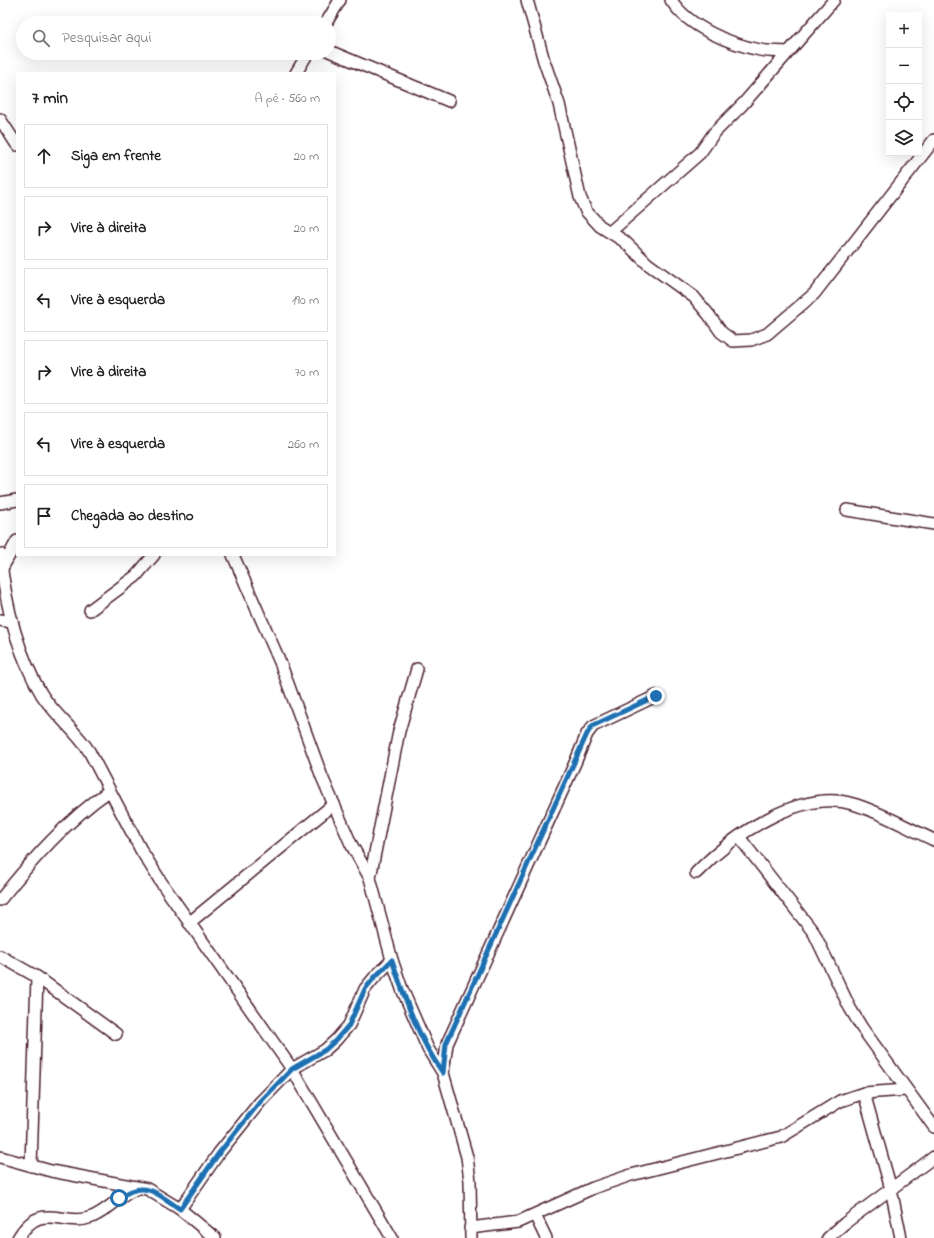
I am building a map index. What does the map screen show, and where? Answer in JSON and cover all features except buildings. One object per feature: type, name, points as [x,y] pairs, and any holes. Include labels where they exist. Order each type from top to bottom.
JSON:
[{"type":"street","points":[[330,16],[340,0]]},
{"type":"street","points":[[528,0],[544,61],[559,104],[580,197],[586,211],[600,226],[610,232],[694,298],[721,332],[733,340],[751,340],[767,334],[814,294],[934,140]]},
{"type":"street","points":[[671,0],[699,26],[731,42],[762,50],[788,52]]},
{"type":"street","points":[[610,232],[700,153],[714,133],[743,104],[834,0]]},
{"type":"street","points":[[336,54],[449,101]]},
{"type":"street","points":[[297,72],[304,60]]},
{"type":"street","points":[[0,119],[16,143]]},
{"type":"street","points":[[0,503],[16,500]]},
{"type":"street","points":[[847,510],[934,524]]},
{"type":"street","points":[[1,571],[16,544]]},
{"type":"street","points":[[0,554],[1,571],[12,622],[22,652],[42,695],[80,738],[95,762],[141,850],[189,923],[292,1069],[392,1238]]},
{"type":"street","points":[[90,610],[136,576],[153,556]]},
{"type":"street","points":[[233,556],[280,662],[334,804],[351,844],[370,878],[392,960],[402,989],[428,1049],[443,1073],[467,1157],[470,1181],[471,1233],[518,1222],[593,1188],[631,1175],[781,1137],[840,1101],[864,1093],[906,1090]]},
{"type":"street","points":[[0,620],[12,622]]},
{"type":"street","points":[[370,878],[399,731],[417,669]]},
{"type":"street","points":[[443,1073],[446,1044],[587,734],[592,726],[656,696]]},
{"type":"street","points":[[0,900],[16,880],[86,807],[109,791]]},
{"type":"street","points":[[696,873],[707,861],[739,837],[765,821],[792,808],[812,801],[834,801],[852,804],[934,840]]},
{"type":"street","points":[[189,923],[334,804]]},
{"type":"street","points":[[739,837],[814,933],[854,1015],[906,1090],[934,1126]]},
{"type":"street","points":[[0,956],[37,977],[116,1034]]},
{"type":"street","points":[[180,1209],[232,1136],[292,1069],[325,1050],[349,1025],[365,989],[392,960]]},
{"type":"street","points":[[31,1166],[37,977]]},
{"type":"street","points":[[864,1093],[891,1189],[901,1238]]},
{"type":"street","points":[[0,1156],[31,1166],[147,1189],[180,1209],[215,1238]]},
{"type":"street","points":[[828,1238],[845,1223],[934,1157]]},
{"type":"street","points":[[18,1238],[23,1230],[36,1219],[53,1216],[82,1219],[91,1217],[103,1211],[128,1192],[138,1188]]},
{"type":"street","points":[[535,1215],[546,1238]]},
{"type":"route","points":[[119,1198],[138,1188],[147,1189],[180,1209],[219,1153],[260,1102],[292,1069],[325,1050],[349,1025],[365,989],[392,960],[415,1021],[428,1049],[443,1073],[446,1044],[587,734],[592,726],[606,718],[656,696]]}]
